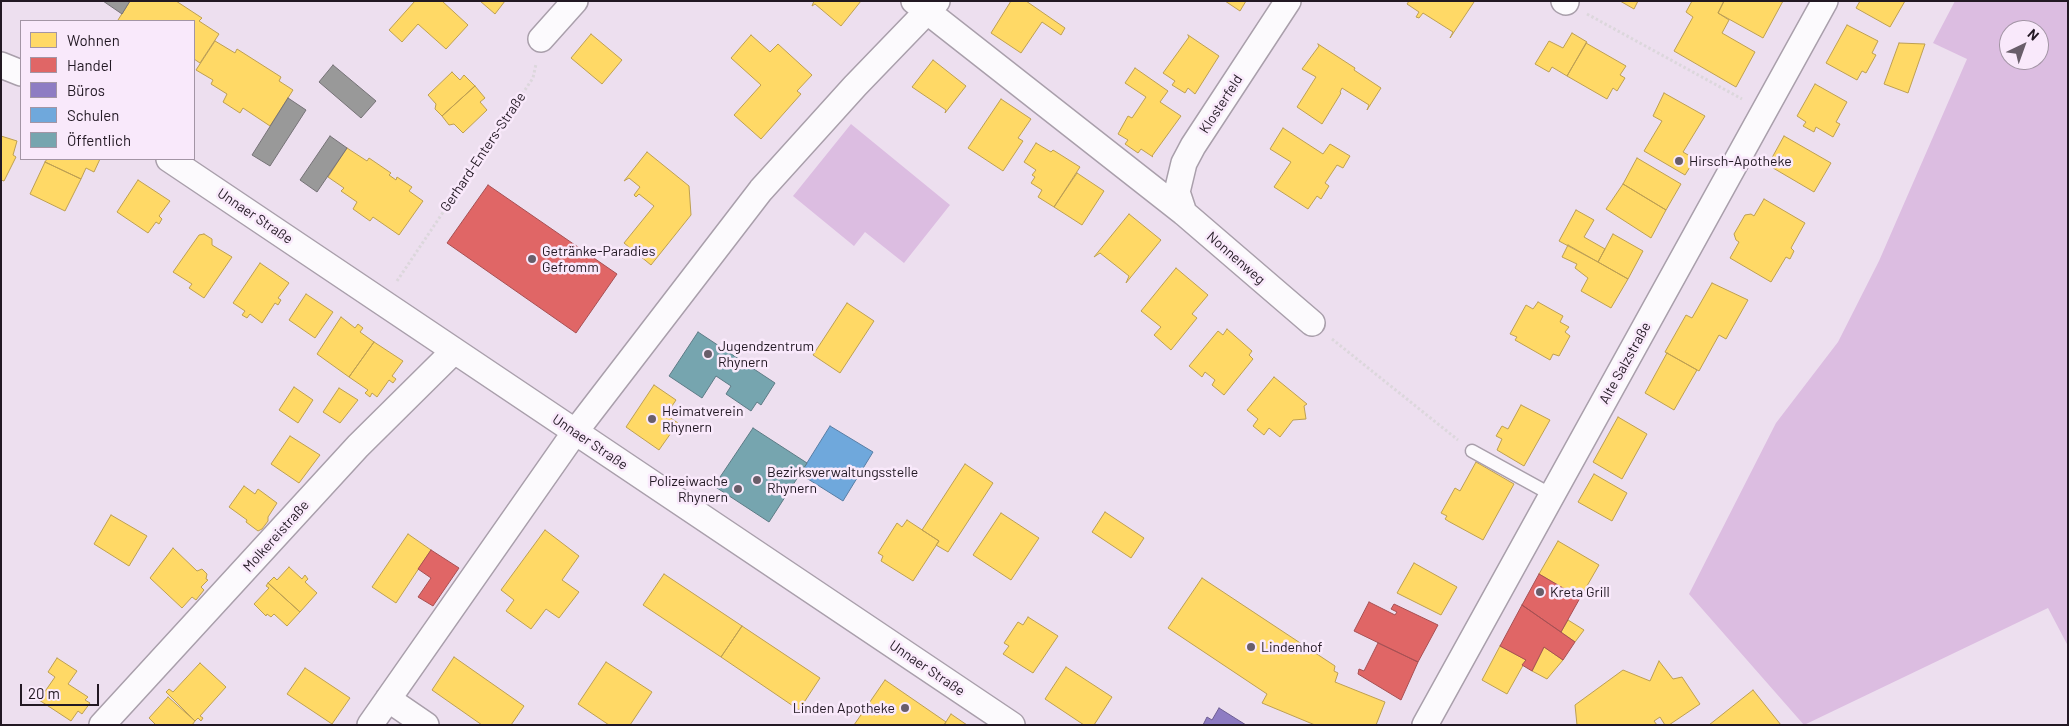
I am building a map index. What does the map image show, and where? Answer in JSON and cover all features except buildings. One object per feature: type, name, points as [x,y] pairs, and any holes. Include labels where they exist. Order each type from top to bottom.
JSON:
[{"type":"street","points":[[540,38],[575,1]]},
{"type":"street","name":"Klosterfeld","points":[[1184,214],[1176,192],[1184,163],[1288,1]]},
{"type":"street","name":"Alte Salzstraße","points":[[1425,725],[1825,1]]},
{"type":"street","points":[[370,725],[575,432],[761,190],[926,5]]},
{"type":"street","name":"Nonnenweg","points":[[926,5],[1184,214],[1312,323]]},
{"type":"street","points":[[1,65],[20,74]]},
{"type":"street","name":"Unnaer Straße","points":[[170,160],[1012,725]]},
{"type":"street","name":"Molkereistraße","points":[[102,725],[358,446],[454,351]]},
{"type":"street","points":[[388,699],[426,725]]},
{"type":"lane","points":[[1472,451],[1552,495]]},
{"type":"path","points":[[1565,2],[1764,112]]},
{"type":"path","name":"Gerhard-Enters-Straße","points":[[383,302],[533,78],[540,38]]},
{"type":"path","points":[[1312,323],[1472,451]]},
{"type":"shaded area","points":[[1955,1],[2068,1],[2068,646],[2048,608],[1804,725],[1689,594],[1776,423],[1838,342],[1879,261],[1967,59],[1933,43]]},
{"type":"shaded area","points":[[851,124],[950,205],[904,263],[865,232],[854,246],[793,196]]},
{"type":"place","name":"Hirsch-Apotheke","points":[[1679,161]]},
{"type":"place","name":"Getränke-Paradies Gefromm","points":[[532,259]]},
{"type":"place","name":"Jugendzentrum Rhynern","points":[[708,354]]},
{"type":"place","name":"Heimatverein Rhynern","points":[[652,419]]},
{"type":"place","name":"Bezirksverwaltungsstelle Rhynern","points":[[757,480]]},
{"type":"place","name":"Polizeiwache Rhynern","points":[[738,489]]},
{"type":"place","name":"Kreta Grill","points":[[1540,592]]},
{"type":"place","name":"Lindenhof","points":[[1251,647]]},
{"type":"place","name":"Linden Apotheke","points":[[905,708]]}]
